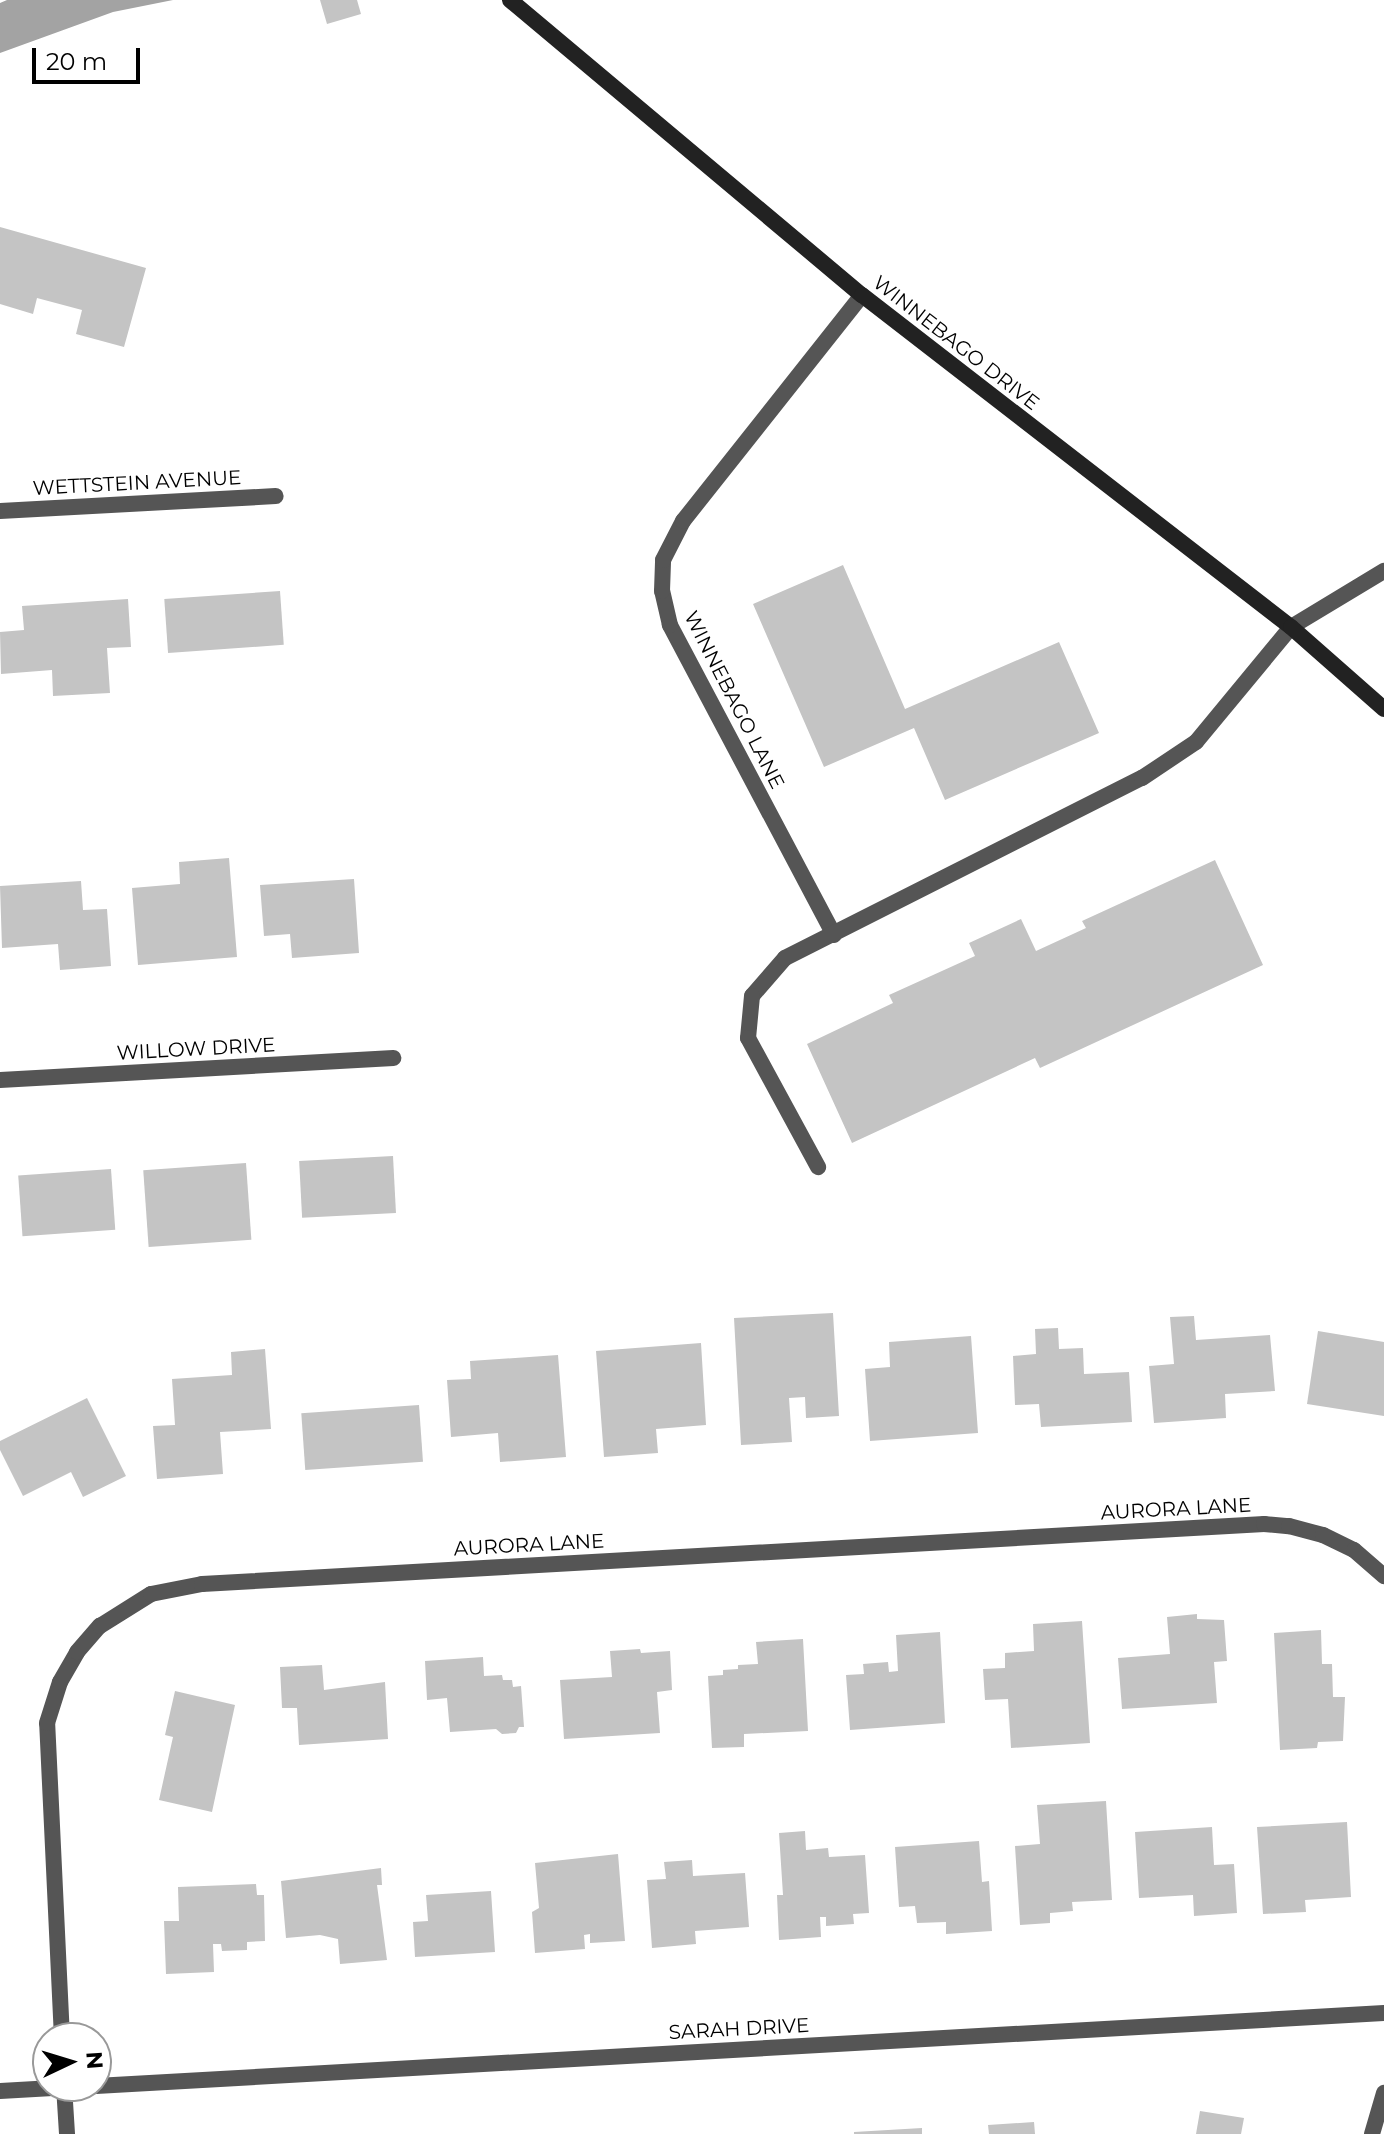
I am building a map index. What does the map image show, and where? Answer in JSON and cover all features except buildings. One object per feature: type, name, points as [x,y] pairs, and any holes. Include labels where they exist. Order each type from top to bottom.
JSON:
[{"type":"main road","name":"WINNEBAGO DRIVE","points":[[510,0],[862,295],[1291,627],[1384,709]]},
{"type":"street","name":"WINNEBAGO LANE","points":[[834,935],[670,625],[662,591],[663,560],[683,521],[862,295]]},
{"type":"street","name":"WETTSTEIN AVENUE","points":[[0,511],[276,496]]},
{"type":"street","points":[[818,1167],[748,1038],[752,996],[785,958],[1142,778],[1196,742],[1291,627],[1384,571]]},
{"type":"street","name":"WILLOW DRIVE","points":[[0,1080],[393,1058]]},
{"type":"street","name":"AURORA LANE","points":[[61,2022],[47,1723],[60,1682],[77,1652],[100,1626],[151,1594],[202,1584],[1264,1524],[1289,1526],[1323,1535],[1354,1550],[1384,1576]]},
{"type":"street","name":"SARAH DRIVE","points":[[112,2085],[1384,2013]]},
{"type":"street","points":[[0,2091],[32,2089]]},
{"type":"street","points":[[1372,2134],[1384,2093]]},
{"type":"street","points":[[65,2102],[67,2134]]},
{"type":"shaded area","points":[[7,0],[173,0],[113,12],[0,53],[0,3]]}]
